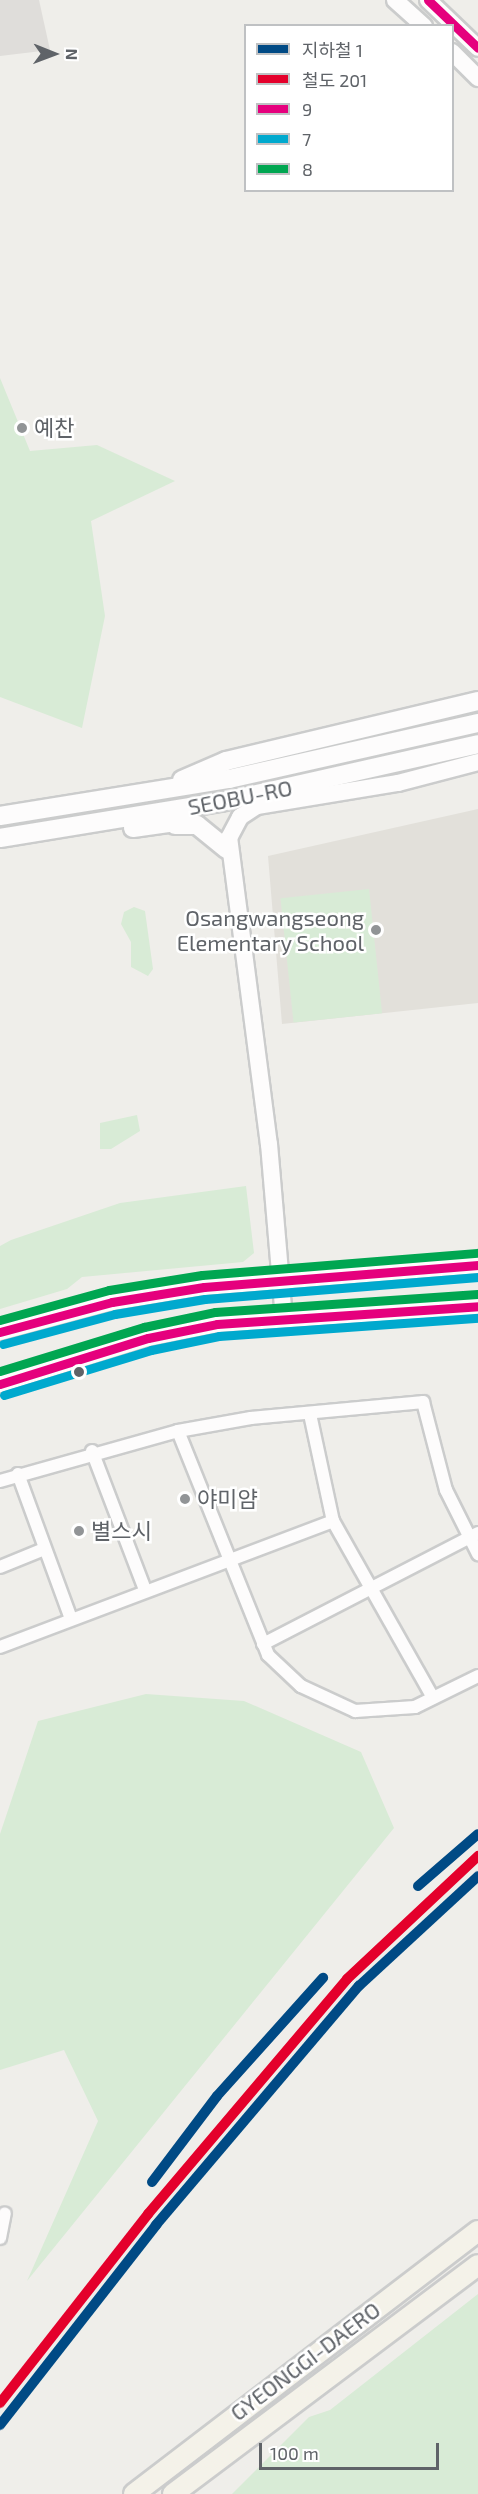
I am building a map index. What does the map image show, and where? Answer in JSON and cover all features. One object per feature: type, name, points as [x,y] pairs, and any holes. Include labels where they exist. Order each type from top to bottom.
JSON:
[{"type":"main road","points":[[149,794],[226,761],[478,701]]},
{"type":"main road","name":"SEOBU-RO","points":[[0,816],[149,794],[478,723]]},
{"type":"main road","name":"SEOBU-RO","points":[[0,838],[292,788],[478,744]]},
{"type":"main road","points":[[158,826],[257,806]]},
{"type":"main road","points":[[32,834],[197,825],[227,849]]},
{"type":"main road","name":"GYEONGGI-DAERO","points":[[134,2494],[321,2346],[478,2231]]},
{"type":"main road","name":"GYEONGGI-DAERO","points":[[173,2494],[478,2265]]},
{"type":"street","points":[[395,0],[422,24]]},
{"type":"street","points":[[428,0],[453,24]]},
{"type":"street","points":[[454,25],[478,48]]},
{"type":"street","points":[[454,53],[478,78]]},
{"type":"street","points":[[284,1319],[282,1280],[227,849],[234,825],[257,806],[398,783],[478,762]]},
{"type":"street","points":[[0,1332],[112,1302],[282,1280],[478,1264]]},
{"type":"street","points":[[0,1384],[148,1338],[217,1324],[478,1306]]},
{"type":"street","points":[[0,1481],[92,1451],[177,1431],[423,1402],[446,1490],[474,1535],[478,1554]]},
{"type":"street","points":[[310,1414],[333,1521],[433,1698]]},
{"type":"street","points":[[177,1431],[263,1644],[301,1686],[355,1711],[415,1707],[478,1676]]},
{"type":"street","points":[[92,1451],[145,1590]]},
{"type":"street","points":[[18,1474],[71,1619]]},
{"type":"street","points":[[0,1647],[145,1590],[333,1521]]},
{"type":"street","points":[[263,1644],[372,1593],[474,1535]]},
{"type":"street","points":[[0,1567],[44,1549]]},
{"type":"street","points":[[0,2238],[4,2212]]},
{"type":"shaded area","points":[[0,0],[39,0],[50,50],[0,56]]},
{"type":"shaded area","name":"Osangwangseong Elementary School","points":[[478,809],[478,1003],[282,1024],[268,856]]},
{"type":"green space","points":[[0,378],[30,451],[97,445],[175,481],[91,521],[105,616],[82,728],[0,697]]},
{"type":"green space","points":[[369,889],[382,1013],[294,1023],[280,898]]},
{"type":"green space","points":[[134,907],[145,911],[153,969],[148,976],[131,967],[131,942],[121,924],[124,912]]},
{"type":"green space","points":[[137,1115],[140,1131],[111,1149],[100,1149],[100,1123]]},
{"type":"green space","points":[[246,1186],[254,1253],[243,1262],[82,1277],[67,1289],[0,1309],[0,1246],[11,1240],[120,1203]]},
{"type":"green space","points":[[146,1694],[244,1701],[361,1752],[394,1828],[27,2281],[98,2121],[64,2050],[0,2070],[0,1834],[38,1721]]},
{"type":"green space","points":[[478,2294],[478,2494],[232,2494],[309,2417],[330,2410]]},
{"type":"metro line","name":"1","points":[[418,1886],[478,1834]]},
{"type":"metro line","name":"1","points":[[0,2425],[156,2225],[359,1986],[478,1876]]},
{"type":"metro line","name":"1","points":[[152,2182],[217,2096],[323,1978]]},
{"type":"rail line","name":"201","points":[[0,2403],[148,2214],[347,1979],[478,1856]]},
{"type":"transit line","name":"9","points":[[428,0],[453,24]]},
{"type":"transit line","name":"9","points":[[454,25],[478,48]]},
{"type":"transit line","name":"8","points":[[0,1320],[109,1290],[202,1275],[477,1253]]},
{"type":"transit line","name":"9","points":[[0,1332],[112,1302],[204,1287],[478,1265]]},
{"type":"transit line","name":"7","points":[[3,1344],[115,1314],[205,1299],[478,1277]]},
{"type":"transit line","name":"8","points":[[0,1371],[144,1327],[215,1312],[477,1294]]},
{"type":"transit line","name":"9","points":[[0,1384],[148,1338],[217,1324],[478,1306]]},
{"type":"transit line","name":"7","points":[[4,1395],[151,1350],[219,1336],[478,1318]]},
{"type":"place","name":"예찬","points":[[22,428]]},
{"type":"place","name":"Osangwangseong Elementary School","points":[[376,930]]},
{"type":"place","name":"야미얌","points":[[185,1499]]},
{"type":"place","name":"별스시","points":[[79,1531]]}]
